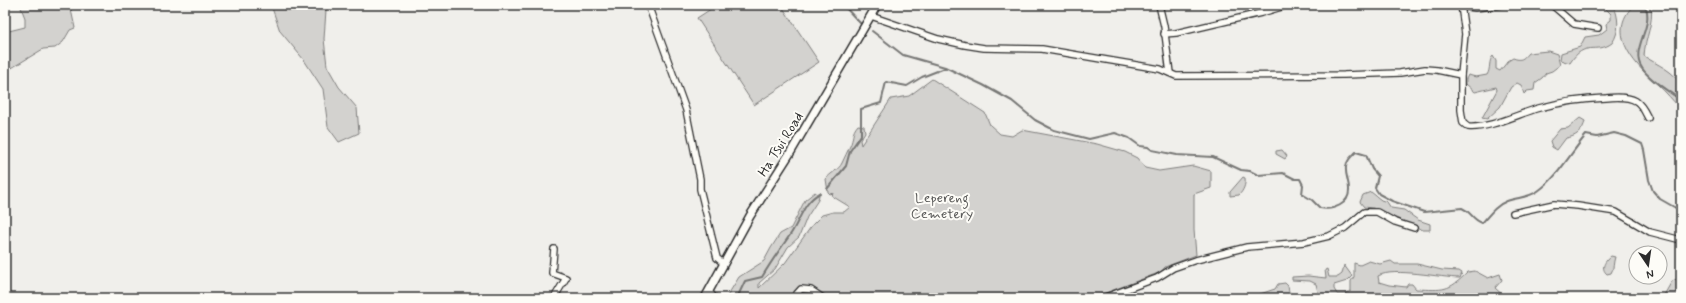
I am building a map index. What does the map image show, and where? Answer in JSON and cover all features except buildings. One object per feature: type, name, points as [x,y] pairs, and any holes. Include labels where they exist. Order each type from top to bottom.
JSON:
[{"type":"street","points":[[648,5],[686,110],[700,179],[700,189],[717,258],[724,264]]},
{"type":"street","name":"Ha Tsui Road","points":[[707,295],[750,216],[792,150],[878,5]]},
{"type":"street","points":[[1159,5],[1164,26],[1170,74]]},
{"type":"street","points":[[1164,34],[1176,33],[1261,13],[1288,5]]},
{"type":"street","points":[[1500,5],[1475,8],[1461,6],[1464,34],[1461,76],[1461,110],[1463,123],[1468,127],[1485,126],[1568,100],[1587,98],[1622,97],[1634,100],[1640,104],[1648,118]]},
{"type":"street","points":[[1552,5],[1574,24],[1598,28]]},
{"type":"street","points":[[871,16],[938,39],[965,46],[984,48],[1042,49],[1160,69],[1176,76],[1344,75],[1400,73],[1425,69],[1437,70],[1461,76]]},
{"type":"street","points":[[1513,213],[1554,204],[1616,212],[1650,232],[1681,240]]},
{"type":"street","points":[[1103,298],[1157,278],[1173,268],[1196,260],[1247,247],[1304,242],[1329,236],[1345,228],[1364,212],[1377,212],[1395,222],[1414,228]]},
{"type":"street","points":[[554,249],[552,273],[566,278],[554,298]]},
{"type":"street","points":[[793,298],[801,289],[811,290],[824,298]]},
{"type":"street","points":[[707,295],[714,298]]},
{"type":"green space","points":[[20,5],[70,5],[75,28],[70,30],[63,42],[55,48],[43,49],[5,72],[5,47],[7,42],[5,32],[25,27],[25,18]]},
{"type":"green space","points":[[271,5],[329,5],[326,10],[324,39],[327,66],[339,87],[357,108],[359,133],[339,142],[328,127],[323,89],[304,60],[280,31]]},
{"type":"green space","points":[[717,5],[781,5],[819,62],[754,105],[697,18]]},
{"type":"green space","points":[[1610,5],[1613,5],[1615,9],[1618,24],[1615,39],[1612,43],[1601,48],[1591,48],[1581,51],[1570,63],[1560,60],[1561,53],[1580,47],[1585,37],[1599,35],[1607,29],[1606,24],[1611,20],[1611,14],[1606,9]]},
{"type":"green space","points":[[1634,5],[1651,5],[1652,12],[1644,56],[1665,68],[1675,76],[1681,86],[1682,91],[1681,109],[1640,68],[1626,48],[1622,26],[1626,16]]},
{"type":"green space","points":[[1548,51],[1557,54],[1560,65],[1552,71],[1546,73],[1535,83],[1534,90],[1527,91],[1524,94],[1521,85],[1517,83],[1511,87],[1500,107],[1487,119],[1482,118],[1497,90],[1496,87],[1475,92],[1466,84],[1468,75],[1476,77],[1487,75],[1491,58],[1493,56],[1496,61],[1496,69],[1500,71],[1508,61],[1513,58],[1520,59],[1528,53]]},
{"type":"green space","name":"Lepereng Cemetery","points":[[932,79],[985,113],[990,125],[1000,134],[1012,136],[1022,130],[1097,144],[1125,152],[1137,158],[1145,168],[1159,171],[1193,166],[1211,171],[1211,188],[1194,194],[1196,255],[1165,267],[1161,272],[1092,298],[726,298],[739,277],[764,261],[780,234],[791,228],[805,200],[815,192],[819,195],[818,200],[807,217],[799,237],[788,247],[775,269],[759,283],[759,288],[785,263],[813,224],[822,215],[833,212],[844,212],[850,207],[832,196],[833,193],[830,194],[828,192],[826,179],[841,165],[856,128],[858,125],[864,126],[865,132],[860,140],[861,145],[891,99],[909,96]]},
{"type":"green space","points":[[1580,118],[1585,121],[1583,128],[1573,136],[1566,138],[1557,150],[1552,147],[1550,141],[1560,129],[1568,128]]},
{"type":"green space","points":[[1282,150],[1287,156],[1285,159],[1276,154],[1276,151]]},
{"type":"green space","points":[[1243,177],[1245,178],[1245,183],[1242,192],[1239,195],[1230,196],[1230,192]]},
{"type":"green space","points":[[1371,192],[1381,200],[1387,202],[1391,208],[1404,210],[1418,220],[1430,224],[1430,230],[1423,230],[1373,208],[1364,207],[1360,202],[1363,195]]},
{"type":"green space","points":[[1611,256],[1615,257],[1613,270],[1611,273],[1607,274],[1604,269],[1604,265]]},
{"type":"green space","points":[[1369,261],[1380,264],[1391,261],[1395,264],[1417,264],[1442,270],[1459,271],[1462,273],[1460,278],[1406,273],[1385,274],[1378,276],[1379,282],[1406,287],[1408,284],[1412,284],[1416,289],[1433,290],[1445,288],[1461,279],[1468,272],[1475,271],[1488,278],[1500,274],[1502,280],[1495,288],[1505,297],[1512,298],[1261,298],[1260,294],[1275,289],[1278,284],[1285,283],[1288,286],[1289,292],[1293,295],[1303,293],[1306,297],[1317,295],[1318,292],[1316,284],[1310,281],[1292,280],[1292,277],[1308,276],[1326,278],[1325,270],[1327,269],[1329,277],[1338,277],[1342,274],[1344,265],[1352,276],[1347,281],[1334,285],[1334,289],[1337,294],[1344,294],[1351,291],[1351,281],[1354,277],[1354,263],[1360,265]]},
{"type":"green space","points":[[1677,279],[1681,280],[1681,298],[1663,297],[1672,281]]},
{"type":"waterway","points":[[843,5],[861,24]]},
{"type":"waterway","points":[[1645,5],[1647,21],[1638,53],[1639,61],[1642,68],[1650,77],[1660,86],[1681,100]]},
{"type":"waterway","points":[[872,31],[903,55],[945,67],[983,85],[1012,101],[1035,120],[1054,130],[1089,139],[1115,133],[1129,138],[1140,146],[1148,147],[1152,150],[1177,155],[1213,157],[1241,170],[1250,171],[1258,175],[1283,173],[1295,179],[1300,179],[1303,185],[1302,194],[1312,200],[1320,208],[1325,209],[1335,207],[1347,199],[1349,189],[1346,167],[1348,160],[1356,152],[1366,155],[1372,169],[1378,176],[1375,188],[1379,194],[1392,201],[1424,212],[1462,208],[1482,223],[1499,205],[1538,191],[1552,179],[1586,135],[1597,137],[1614,133],[1626,136],[1642,144],[1649,180],[1653,191],[1660,199],[1681,211]]},
{"type":"waterway","points":[[827,189],[846,166],[850,151],[861,135],[861,109],[881,103],[886,82],[907,86],[922,77],[945,68]]},
{"type":"waterway","points":[[737,298],[745,281],[762,277],[810,201],[820,193]]}]
